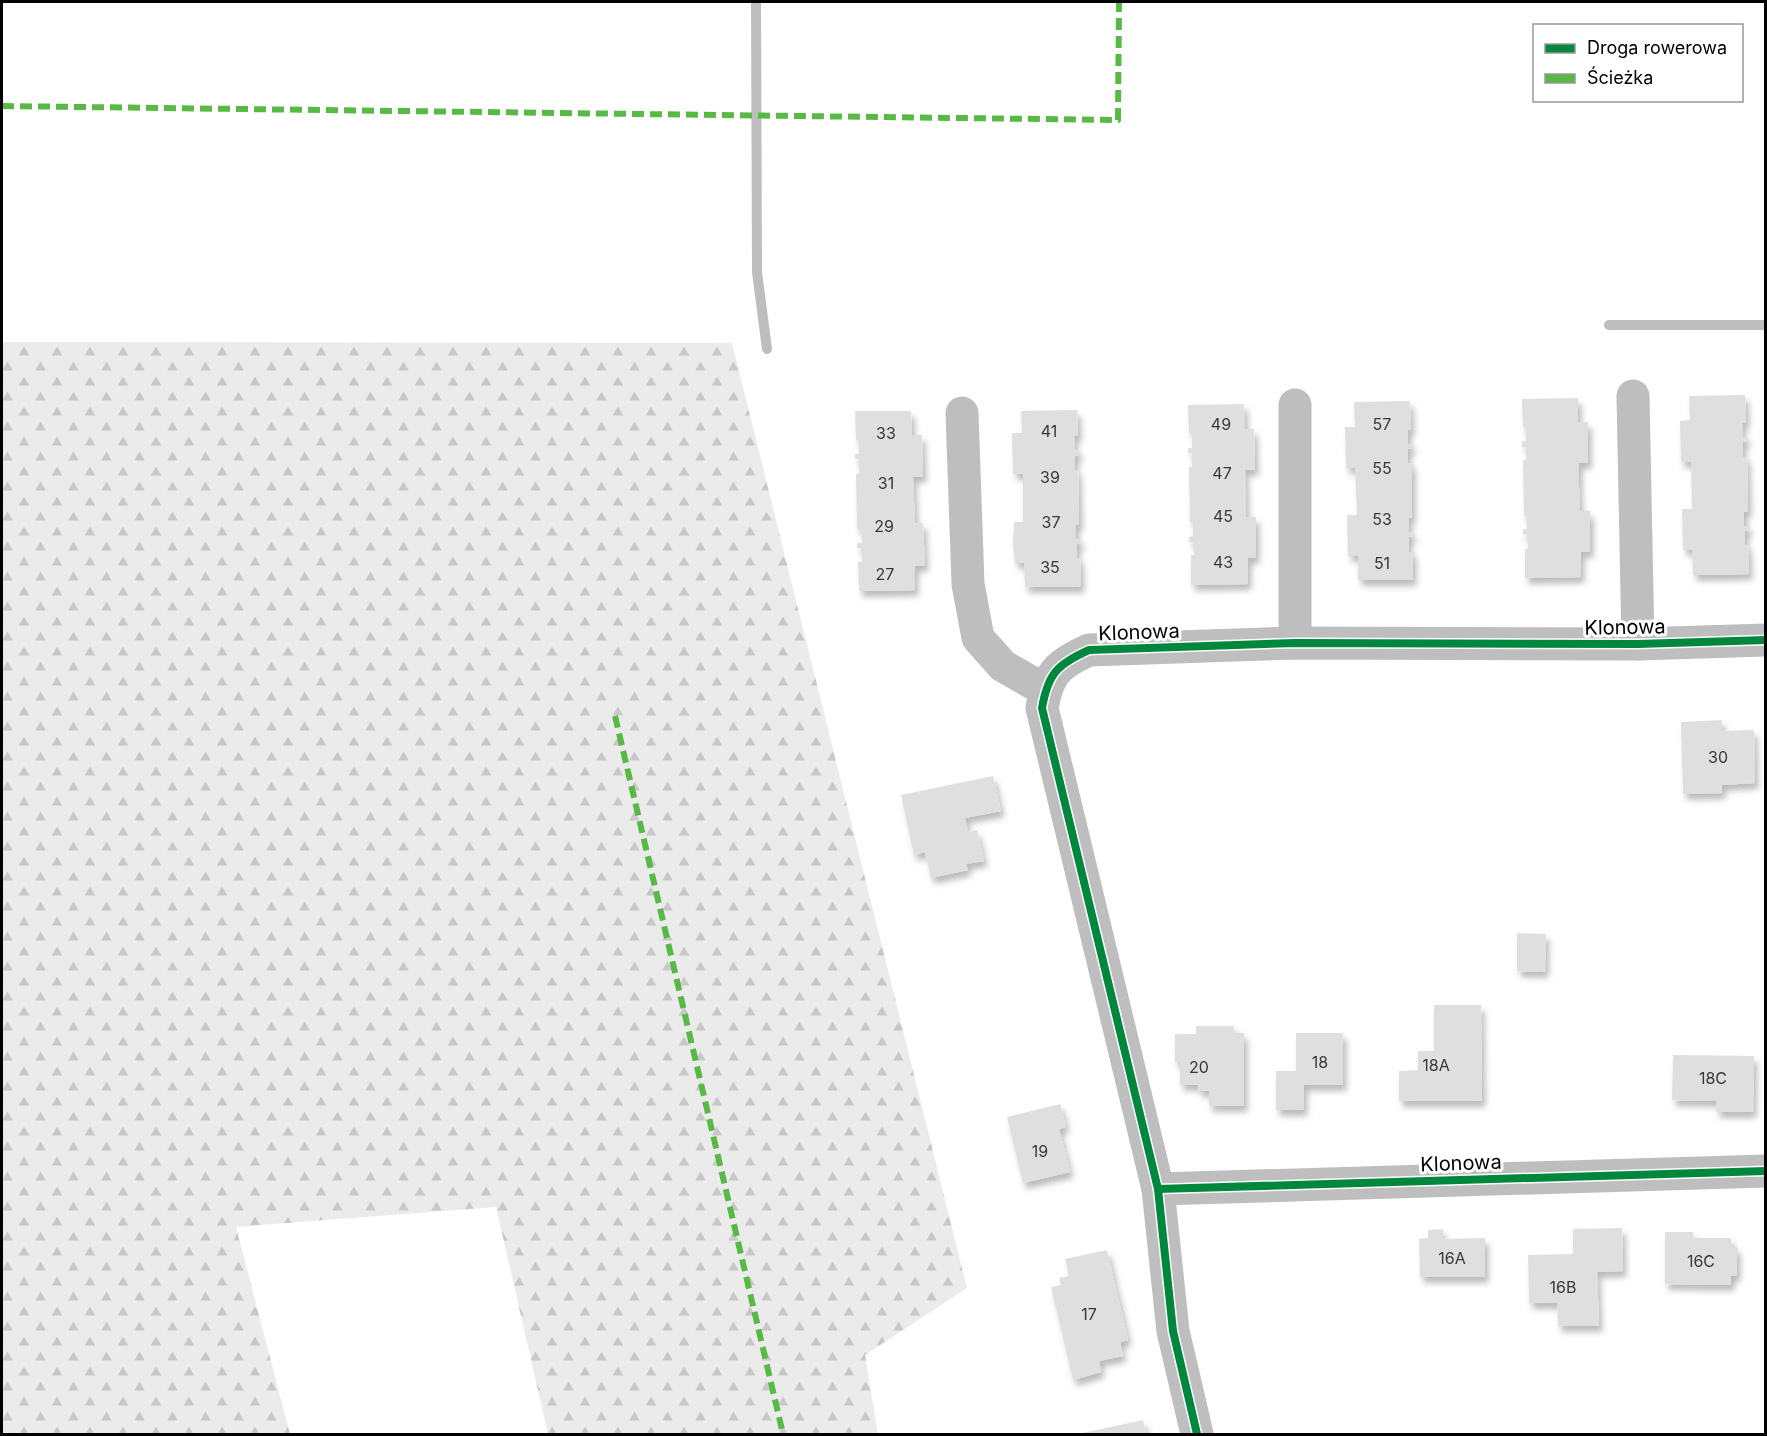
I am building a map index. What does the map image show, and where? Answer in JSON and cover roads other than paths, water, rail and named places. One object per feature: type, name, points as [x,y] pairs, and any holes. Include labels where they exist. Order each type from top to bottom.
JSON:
[{"type":"street","points":[[1633,396],[1638,644]]},
{"type":"street","points":[[1295,405],[1295,643]]},
{"type":"street","points":[[962,413],[968,584],[978,638],[1003,666],[1045,690],[1042,708],[1158,1189],[1173,1331],[1197,1434]]},
{"type":"street","name":"Klonowa","points":[[1045,690],[1053,672],[1068,659],[1089,650],[1295,643],[1638,644],[1766,640]]},
{"type":"street","name":"Klonowa","points":[[1158,1189],[1766,1171]]},
{"type":"waterway","points":[[756,2],[757,272],[767,349]]},
{"type":"waterway","points":[[1609,325],[1766,325]]}]
